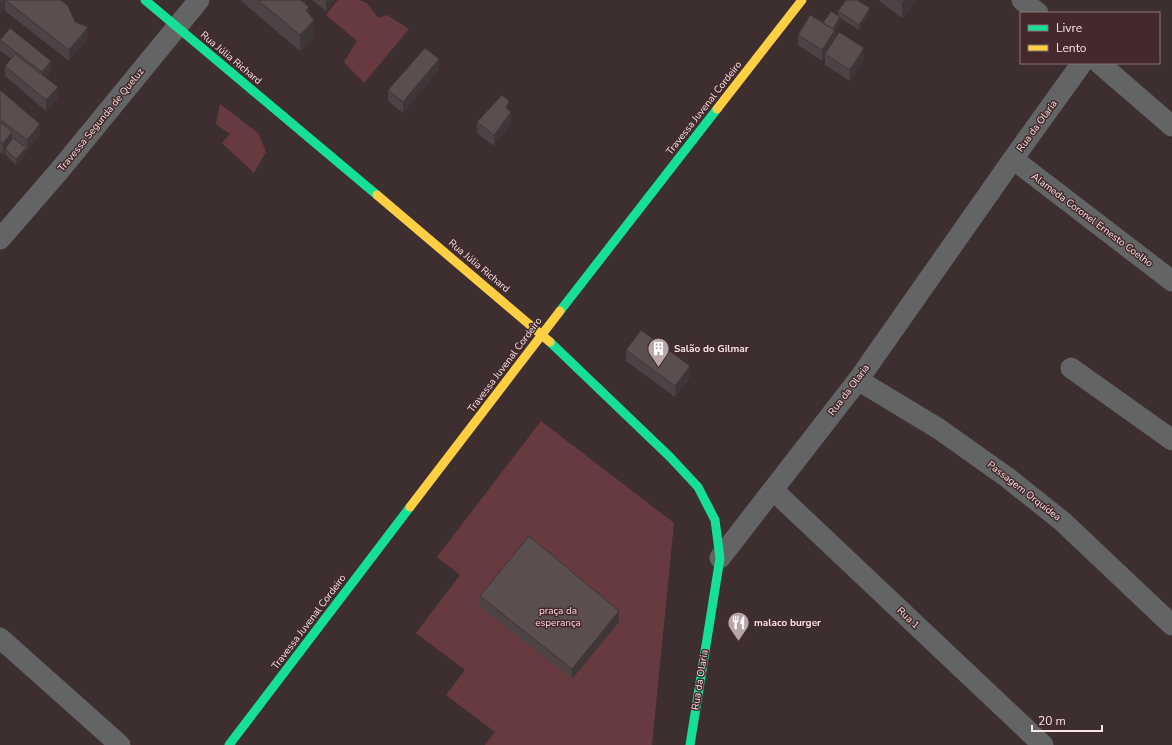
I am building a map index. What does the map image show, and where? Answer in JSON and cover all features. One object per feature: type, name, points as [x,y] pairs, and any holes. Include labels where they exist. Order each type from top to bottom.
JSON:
[{"type":"street","name":"Rua Júlia Richard","points":[[145,0],[542,334],[670,457],[698,487],[715,520],[720,558]]},
{"type":"street","name":"Travessa Segunda de Queluz","points":[[0,239],[59,171],[199,0]]},
{"type":"street","name":"Travessa Juvenal Cordeiro","points":[[229,745],[542,334],[802,0]]},
{"type":"street","points":[[1022,0],[1037,12]]},
{"type":"street","name":"Rua da Olaria","points":[[690,745],[720,558],[858,380],[1081,64]]},
{"type":"street","points":[[1100,64],[1172,126]]},
{"type":"street","name":"Alameda Coronel Ernesto Coelho","points":[[1013,159],[1172,281]]},
{"type":"street","points":[[1071,368],[1172,440]]},
{"type":"street","name":"Passagem Orquídea","points":[[858,380],[939,429],[1013,482],[1062,522],[1172,625]]},
{"type":"street","name":"Rua 1","points":[[773,490],[1043,745]]},
{"type":"street","points":[[0,638],[120,745]]},
{"type":"green space","points":[[338,0],[359,0],[367,3],[378,18],[387,15],[409,29],[364,83],[344,62],[357,41],[326,15]]},
{"type":"green space","points":[[220,104],[258,133],[266,152],[254,173],[222,143],[230,134],[216,124]]},
{"type":"green space","name":"praça da esperança","points":[[541,421],[674,523],[652,745],[485,745],[495,732],[446,695],[465,670],[416,633],[460,575],[437,557]]},
{"type":"building","points":[[5,0],[61,0],[68,6],[75,22],[88,27],[69,50]]},
{"type":"building","points":[[258,0],[301,0],[309,7],[306,10],[314,20],[300,35]]},
{"type":"building","points":[[846,0],[857,0],[870,8],[859,25],[838,11]]},
{"type":"building","points":[[831,11],[840,17],[833,29],[823,23]]},
{"type":"building","points":[[810,15],[835,30],[822,50],[798,35]]},
{"type":"building","points":[[10,28],[51,61],[42,72],[0,40]]},
{"type":"building","points":[[839,32],[864,48],[850,70],[825,54]]},
{"type":"building","points":[[425,48],[439,59],[403,102],[388,90]]},
{"type":"building","points":[[15,54],[58,87],[46,100],[5,66]]},
{"type":"building","points":[[0,90],[40,124],[27,140],[0,119]]},
{"type":"building","points":[[502,95],[509,101],[506,108],[511,112],[494,135],[477,122]]},
{"type":"building","points":[[0,122],[12,132],[3,143],[0,141]]},
{"type":"building","points":[[13,138],[26,148],[16,159],[5,149]]},
{"type":"building","points":[[641,330],[690,366],[675,386],[626,350]]},
{"type":"building","points":[[529,536],[619,611],[572,669],[480,596]]},
{"type":"traffic: fast","points":[[145,0],[377,195]]},
{"type":"traffic: fast","points":[[560,311],[717,109]]},
{"type":"traffic: fast","points":[[550,342],[670,457],[698,487],[715,520],[720,558],[690,745]]},
{"type":"traffic: fast","points":[[229,745],[410,507]]},
{"type":"traffic: slow","points":[[717,109],[802,0]]},
{"type":"traffic: slow","points":[[377,195],[550,342]]},
{"type":"traffic: slow","points":[[410,507],[560,311]]},
{"type":"place","name":"Salão do Gilmar","points":[[658,368]]},
{"type":"place","name":"malaco burger","points":[[738,642]]}]
